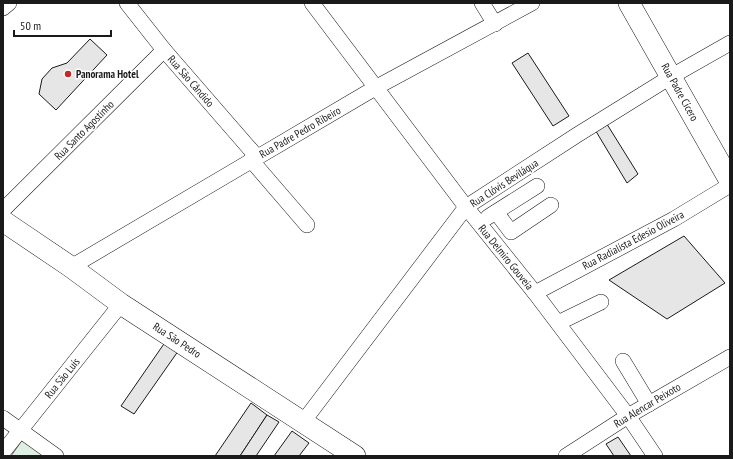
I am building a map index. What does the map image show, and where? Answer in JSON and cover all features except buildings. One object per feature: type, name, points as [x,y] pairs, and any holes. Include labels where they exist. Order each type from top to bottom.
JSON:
[{"type":"highway","name":"Rua Padre Cícero","points":[[629,3],[672,76],[730,181]]},
{"type":"highway","name":"Rua São Pedro","points":[[3,221],[72,267],[121,304],[355,456]]},
{"type":"street","points":[[3,8],[9,3]]},
{"type":"street","name":"Rua São Cândido","points":[[127,3],[307,225]]},
{"type":"street","name":"Rua Delmiro Gouveia","points":[[312,3],[466,207],[558,323],[628,416],[655,456]]},
{"type":"street","points":[[482,3],[494,24]]},
{"type":"street","name":"Rua Padre Pedro Ribeiro","points":[[72,267],[254,158],[375,88],[532,3]]},
{"type":"street","name":"Rua Clóvis Beviláqua","points":[[304,422],[466,207],[577,135],[672,76],[730,43]]},
{"type":"street","name":"Rua Santo Agostinho","points":[[3,210],[164,50]]},
{"type":"street","name":"Rua Radialista Edesio Oliveira","points":[[535,293],[674,219],[730,185]]},
{"type":"street","points":[[479,223],[537,186]]},
{"type":"street","points":[[496,212],[511,232],[551,205]]},
{"type":"street","points":[[558,323],[601,302]]},
{"type":"street","name":"Rua São Luís","points":[[3,452],[121,304]]},
{"type":"street","name":"Rua Alencar Peixoto","points":[[566,456],[628,416],[730,357]]},
{"type":"street","points":[[623,361],[650,404]]},
{"type":"street","points":[[3,418],[56,456]]},
{"type":"green space","points":[[23,439],[47,456],[11,456]]},
{"type":"place","name":"Panorama Hotel","points":[[68,74]]}]
